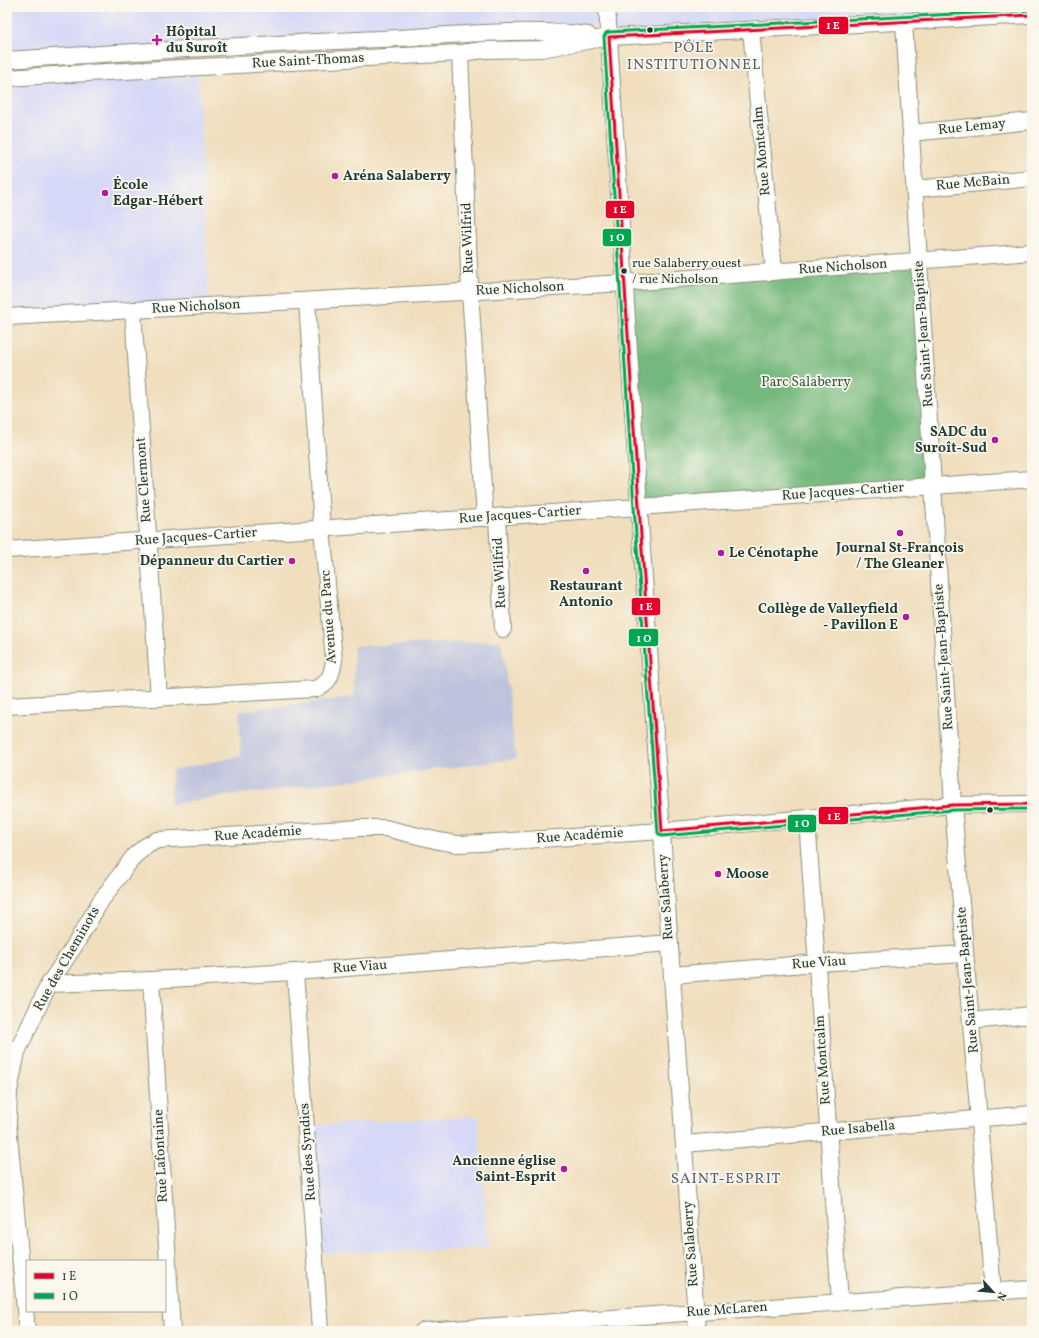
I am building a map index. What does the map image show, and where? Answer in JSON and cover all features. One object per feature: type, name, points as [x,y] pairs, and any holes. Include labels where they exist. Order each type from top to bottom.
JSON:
[{"type":"street","name":"Rue Salaberry","points":[[607,7],[639,507],[698,1331]]},
{"type":"street","name":"Rue Saint-Thomas","points":[[7,78],[460,53],[484,50],[541,49],[609,37],[1032,15]]},
{"type":"street","name":"Rue Saint-Jean-Baptiste","points":[[904,22],[954,805],[993,1292]]},
{"type":"street","name":"Rue Montcalm","points":[[751,30],[774,272]]},
{"type":"street","name":"Rue Saint-Thomas","points":[[7,60],[317,41],[511,32],[572,33],[609,37]]},
{"type":"street","name":"Rue Wilfrid","points":[[460,53],[470,291],[503,629]]},
{"type":"street","name":"Rue Lemay","points":[[912,133],[1032,121]]},
{"type":"street","name":"Rue McBain","points":[[915,189],[1032,178]]},
{"type":"street","name":"Rue Nicholson","points":[[7,317],[625,283],[1032,252]]},
{"type":"street","name":"Avenue du Parc","points":[[7,706],[315,689],[324,686],[331,674],[334,661],[322,528],[307,301]]},
{"type":"street","name":"Rue Clermont","points":[[133,310],[159,698]]},
{"type":"street","name":"Rue Jacques-Cartier","points":[[7,550],[639,507],[1032,478]]},
{"type":"street","name":"Rue Académie","points":[[134,856],[146,846],[157,840],[362,828],[385,828],[432,840],[458,844],[662,831],[954,805],[1032,804]]},
{"type":"street","name":"Rue Montcalm","points":[[806,818],[840,1302]]},
{"type":"street","name":"Rue des Cheminots","points":[[27,1331],[8,1124],[10,1091],[17,1052],[49,984],[75,945],[100,902],[134,856]]},
{"type":"street","name":"Rue Viau","points":[[49,984],[295,972],[670,944]]},
{"type":"street","name":"Rue Viau","points":[[672,975],[817,963],[966,954]]},
{"type":"street","name":"Rue des Syndics","points":[[295,972],[320,1331]]},
{"type":"street","name":"Rue Lafontaine","points":[[151,980],[172,1331]]},
{"type":"street","points":[[971,1020],[1032,1015]]},
{"type":"street","name":"Rue Isabella","points":[[684,1144],[1032,1114]]},
{"type":"street","name":"Rue McLaren","points":[[423,1331],[1032,1289]]},
{"type":"shaded area","name":"Hôpital du Suroît","points":[[7,7],[606,7],[607,25],[7,55]]},
{"type":"shaded area","points":[[611,7],[1032,7],[1032,11],[612,32]]},
{"type":"shaded area","name":"École Edgar-Hébert","points":[[198,72],[209,301],[7,311],[7,84]]},
{"type":"shaded area","points":[[501,641],[516,759],[203,799],[170,805],[172,770],[241,756],[239,711],[354,697],[354,646]]},
{"type":"shaded area","points":[[478,1116],[488,1248],[322,1253],[315,1125]]},
{"type":"green space","name":"Parc Salaberry","points":[[919,261],[934,486],[639,507],[625,283]]},
{"type":"transit line","points":[[1032,10],[609,32],[606,33],[604,37],[634,507],[658,833],[662,836],[953,810],[1032,809]]},
{"type":"transit line","points":[[1032,15],[609,37],[639,507],[662,831],[953,805],[1032,804]]},
{"type":"place","name":"Hôpital du Suroît","points":[[157,40]]},
{"type":"place","name":"Aréna Salaberry","points":[[335,176]]},
{"type":"place","name":"École Edgar-Hébert","points":[[105,193]]},
{"type":"place","name":"rue Salaberry ouest / rue Nicholson","points":[[624,271]]},
{"type":"place","name":"SADC du Suroît-Sud","points":[[995,440]]},
{"type":"place","name":"Journal St-François / The Gleaner","points":[[900,533]]},
{"type":"place","name":"Le Cénotaphe","points":[[721,553]]},
{"type":"place","name":"Dépanneur du Cartier","points":[[292,561]]},
{"type":"place","name":"Restaurant Antonio","points":[[586,571]]},
{"type":"place","name":"Collège de Valleyfield - Pavillon E","points":[[906,617]]},
{"type":"place","name":"Moose","points":[[718,874]]},
{"type":"place","name":"Ancienne église Saint-Esprit","points":[[564,1169]]},
{"type":"district","name":"PÔLE INSTITUTIONNEL","points":[[694,56]]},
{"type":"district","name":"SAINT-ESPRIT","points":[[726,1179]]}]
